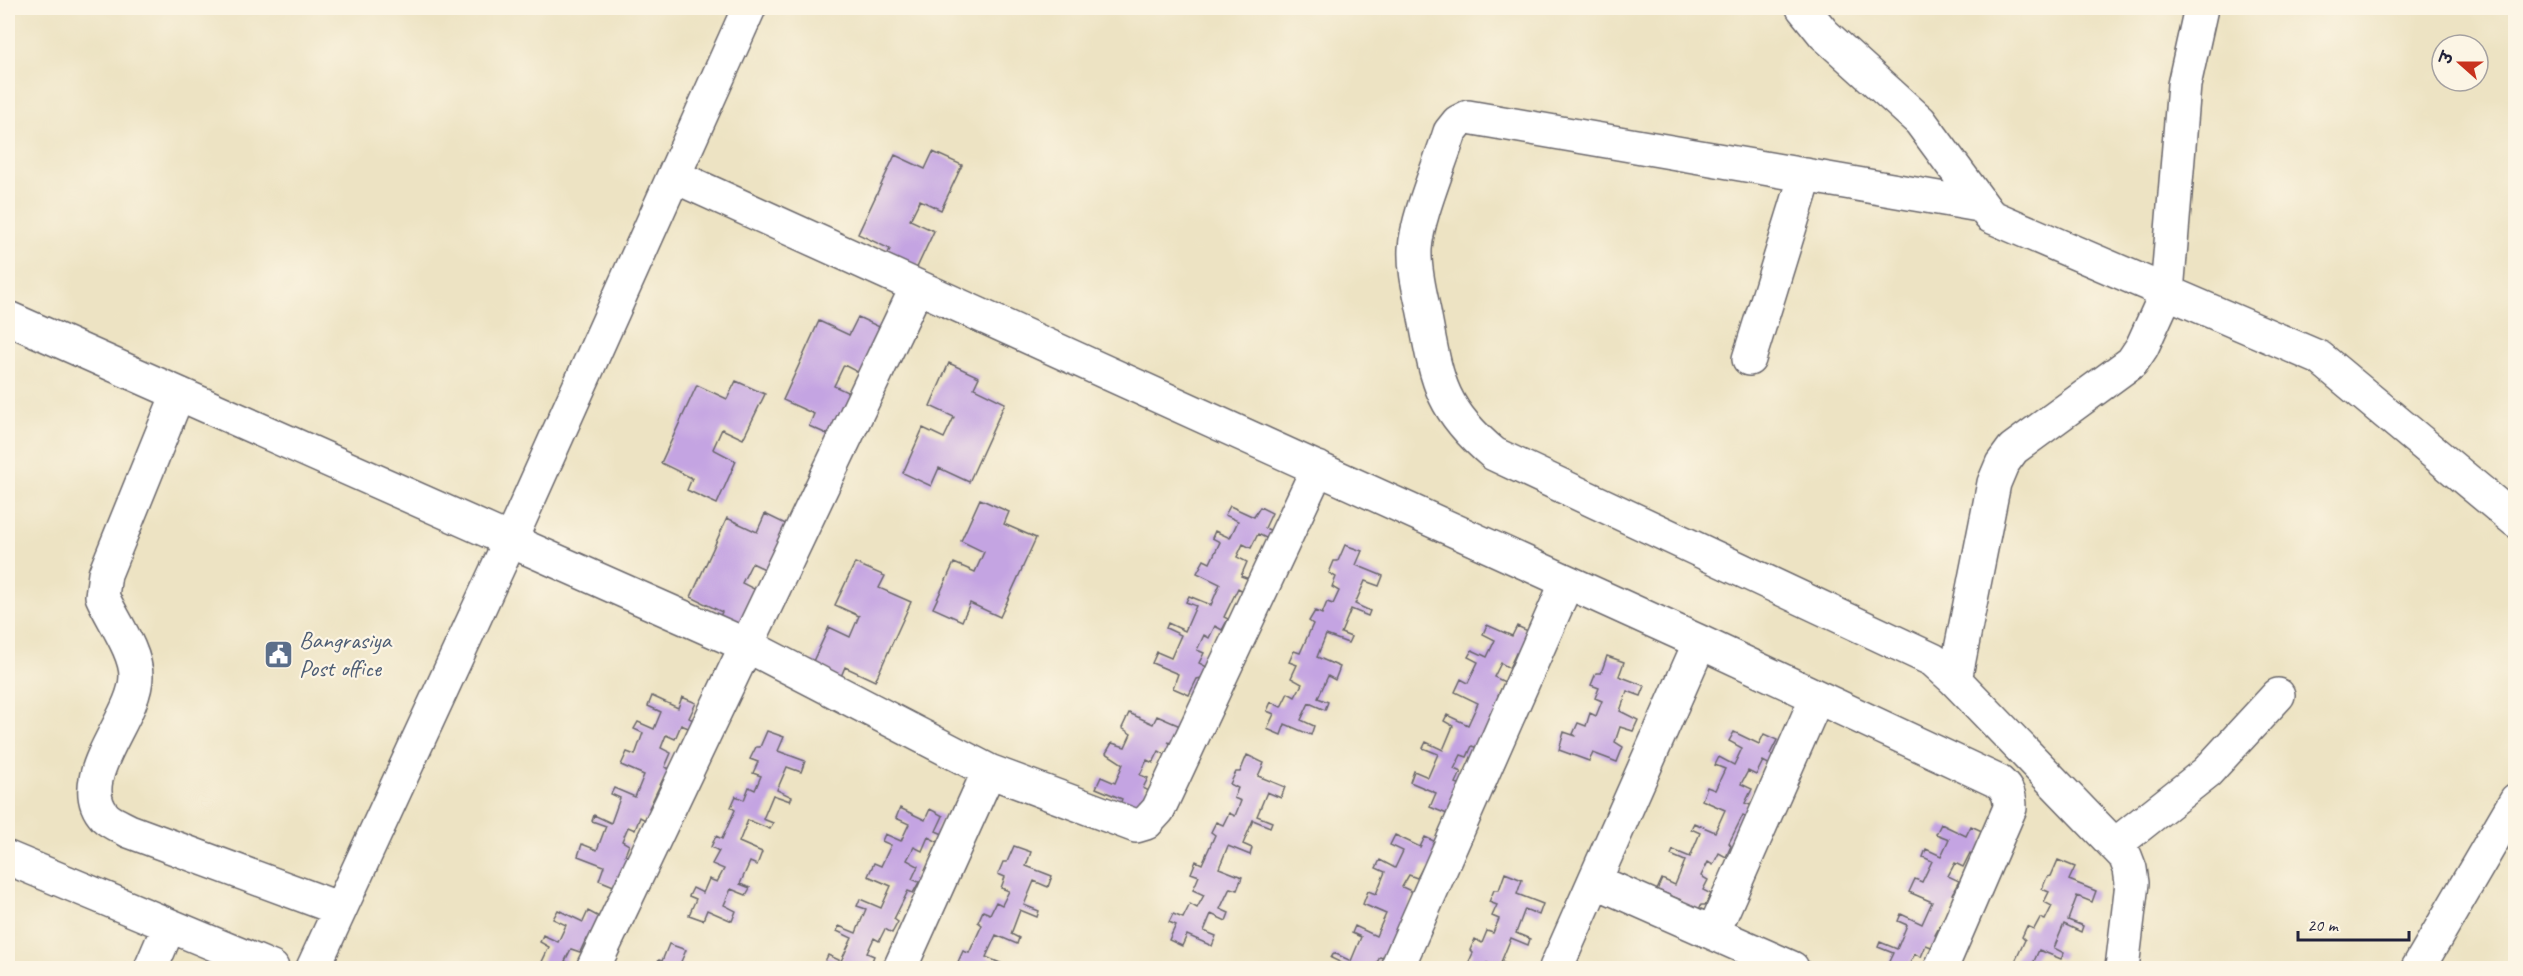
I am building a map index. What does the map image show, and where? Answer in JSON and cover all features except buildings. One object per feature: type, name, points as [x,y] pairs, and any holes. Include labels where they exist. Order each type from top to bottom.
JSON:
[{"type":"street","points":[[313,969],[510,541],[749,8]]},
{"type":"street","points":[[1803,8],[1824,34],[1920,121],[1979,205],[1990,216],[2001,223],[2320,358],[2516,521]]},
{"type":"street","points":[[1955,680],[1994,483],[2002,464],[2013,449],[2133,362],[2167,292],[2184,85],[2201,8]]},
{"type":"street","points":[[1979,205],[1468,117],[1458,122],[1450,132],[1418,232],[1415,249],[1416,268],[1436,378],[1450,407],[1469,433],[1494,454],[1933,660],[1955,680],[2116,844],[2130,869],[2132,883],[2122,969]]},
{"type":"street","points":[[1749,359],[1806,175]]},
{"type":"street","points":[[674,176],[1700,642],[1999,782],[2006,788],[2010,798],[2010,808],[1941,969]]},
{"type":"street","points":[[593,969],[917,287]]},
{"type":"street","points":[[8,318],[748,646],[989,771],[1136,826],[1152,818],[1318,468]]},
{"type":"street","points":[[178,394],[105,574],[102,596],[132,656],[136,674],[134,692],[95,777],[95,802],[106,819],[129,831],[340,909]]},
{"type":"street","points":[[1397,969],[1567,582]]},
{"type":"street","points":[[1556,969],[1700,642]]},
{"type":"street","points":[[2116,844],[2207,772],[2278,695]]},
{"type":"street","points":[[1713,933],[1817,697]]},
{"type":"street","points":[[900,969],[989,771]]},
{"type":"street","points":[[2418,969],[2516,800]]},
{"type":"street","points":[[8,858],[272,969]]},
{"type":"street","points":[[1595,881],[1713,933],[1742,958],[1791,969]]},
{"type":"street","points":[[151,969],[170,926]]},
{"type":"place","name":"Bangrasiya Post office","points":[[278,654]]}]
